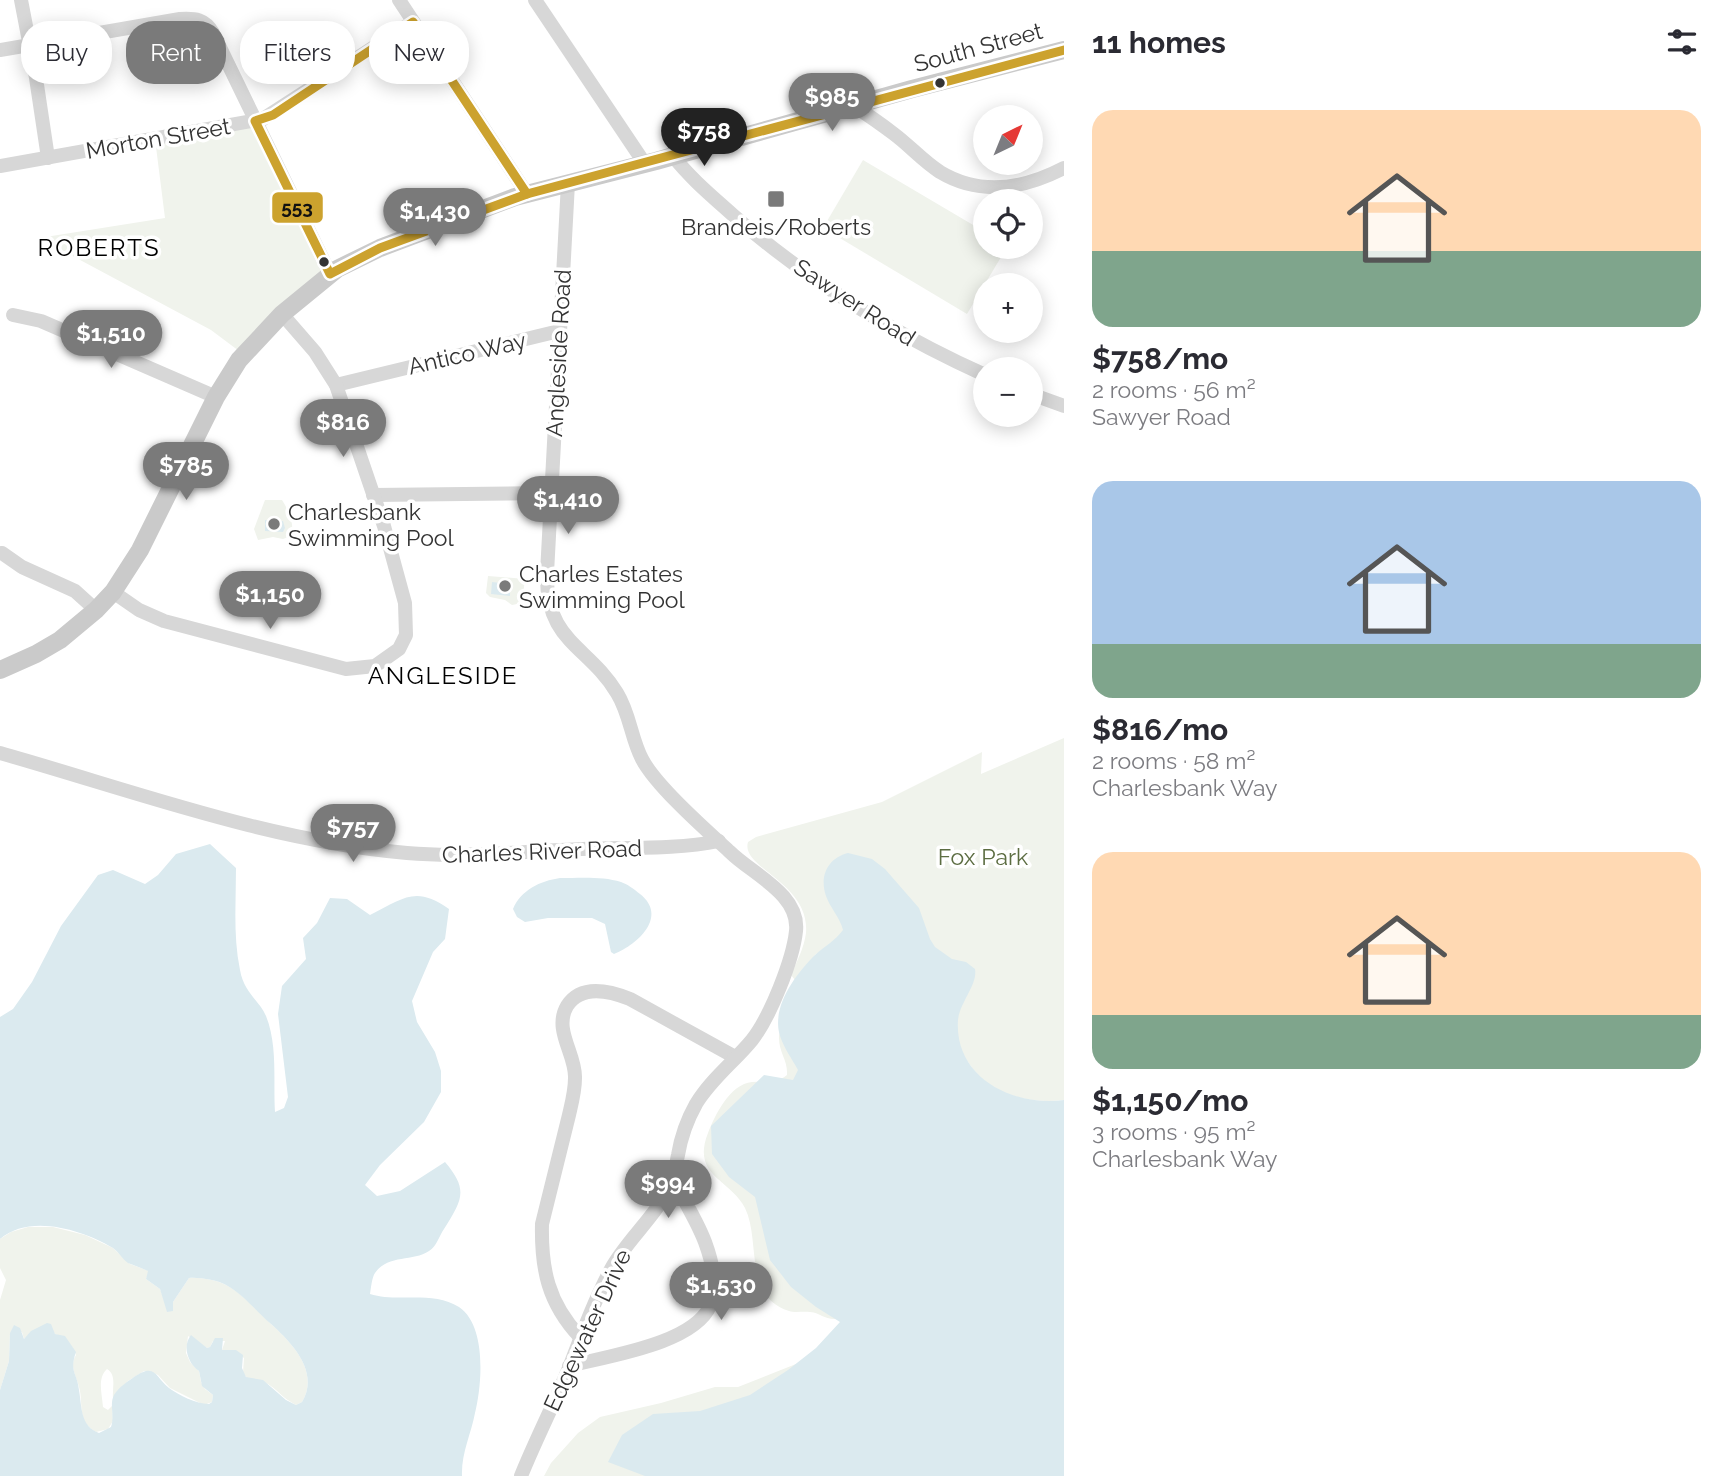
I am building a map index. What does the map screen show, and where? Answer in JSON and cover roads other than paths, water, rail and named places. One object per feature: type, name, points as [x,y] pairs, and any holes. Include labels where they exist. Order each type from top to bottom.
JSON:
[{"type":"main road","name":"South Street","points":[[0,670],[60,640],[113,592],[140,550],[216,397],[243,354],[282,314],[330,274],[380,248],[527,194],[1064,50]]},
{"type":"street","points":[[21,0],[25,21]]},
{"type":"street","points":[[399,0],[412,21]]},
{"type":"street","points":[[535,0],[645,164]]},
{"type":"street","points":[[112,31],[180,19],[193,18],[204,22],[213,33],[330,274]]},
{"type":"street","points":[[0,50],[21,47]]},
{"type":"street","name":"Morton Street","points":[[0,166],[255,121],[272,115],[369,51]]},
{"type":"street","points":[[36,84],[48,158]]},
{"type":"street","points":[[454,84],[527,194]]},
{"type":"street","points":[[854,106],[896,135],[930,164],[964,183],[979,187],[1010,187],[1040,180],[1064,168]]},
{"type":"street","name":"Sawyer Road","points":[[673,156],[688,175],[723,206],[803,270],[881,322],[973,370]]},
{"type":"street","name":"Angleside Road","points":[[568,183],[547,586],[551,612],[558,626],[617,692],[629,719],[637,748],[650,771],[719,841]]},
{"type":"street","points":[[113,592],[139,610],[164,621],[330,666],[356,669],[374,666],[399,649],[405,640],[405,603],[336,384],[315,352],[282,314]]},
{"type":"street","points":[[13,315],[41,321],[216,397]]},
{"type":"street","name":"Antico Way","points":[[336,384],[559,331]]},
{"type":"street","points":[[1043,398],[1064,406]]},
{"type":"street","points":[[373,495],[551,493]]},
{"type":"street","points":[[2,553],[22,567],[75,591],[96,610]]},
{"type":"street","name":"Charles River Road","points":[[0,753],[261,828],[375,850],[437,855],[492,855],[568,849],[684,846],[719,841]]},
{"type":"street","name":"Edgewater Drive","points":[[521,1476],[580,1337],[622,1251],[673,1180],[682,1136],[692,1113],[703,1093],[758,1031],[782,983],[796,932],[794,912],[780,893],[719,841]]},
{"type":"street","points":[[580,1337],[566,1323],[554,1302],[544,1268],[542,1245],[545,1213],[574,1099],[576,1075],[562,1026],[563,1013],[576,996],[599,990],[614,993],[630,999],[735,1057]]},
{"type":"street","points":[[569,1366],[678,1334],[702,1318],[711,1305],[714,1275],[705,1241],[673,1180]]},
{"type":"place","name":"Brandeis/Roberts","points":[[776,199]]},
{"type":"place","name":"Charlesbank Swimming Pool","points":[[274,524]]},
{"type":"place","name":"Charles Estates Swimming Pool","points":[[505,586]]},
{"type":"district","name":"ROBERTS","points":[[99,247]]},
{"type":"district","name":"ANGLESIDE","points":[[443,675]]},
{"type":"park label","name":"Fox Park","points":[[983,856]]}]
